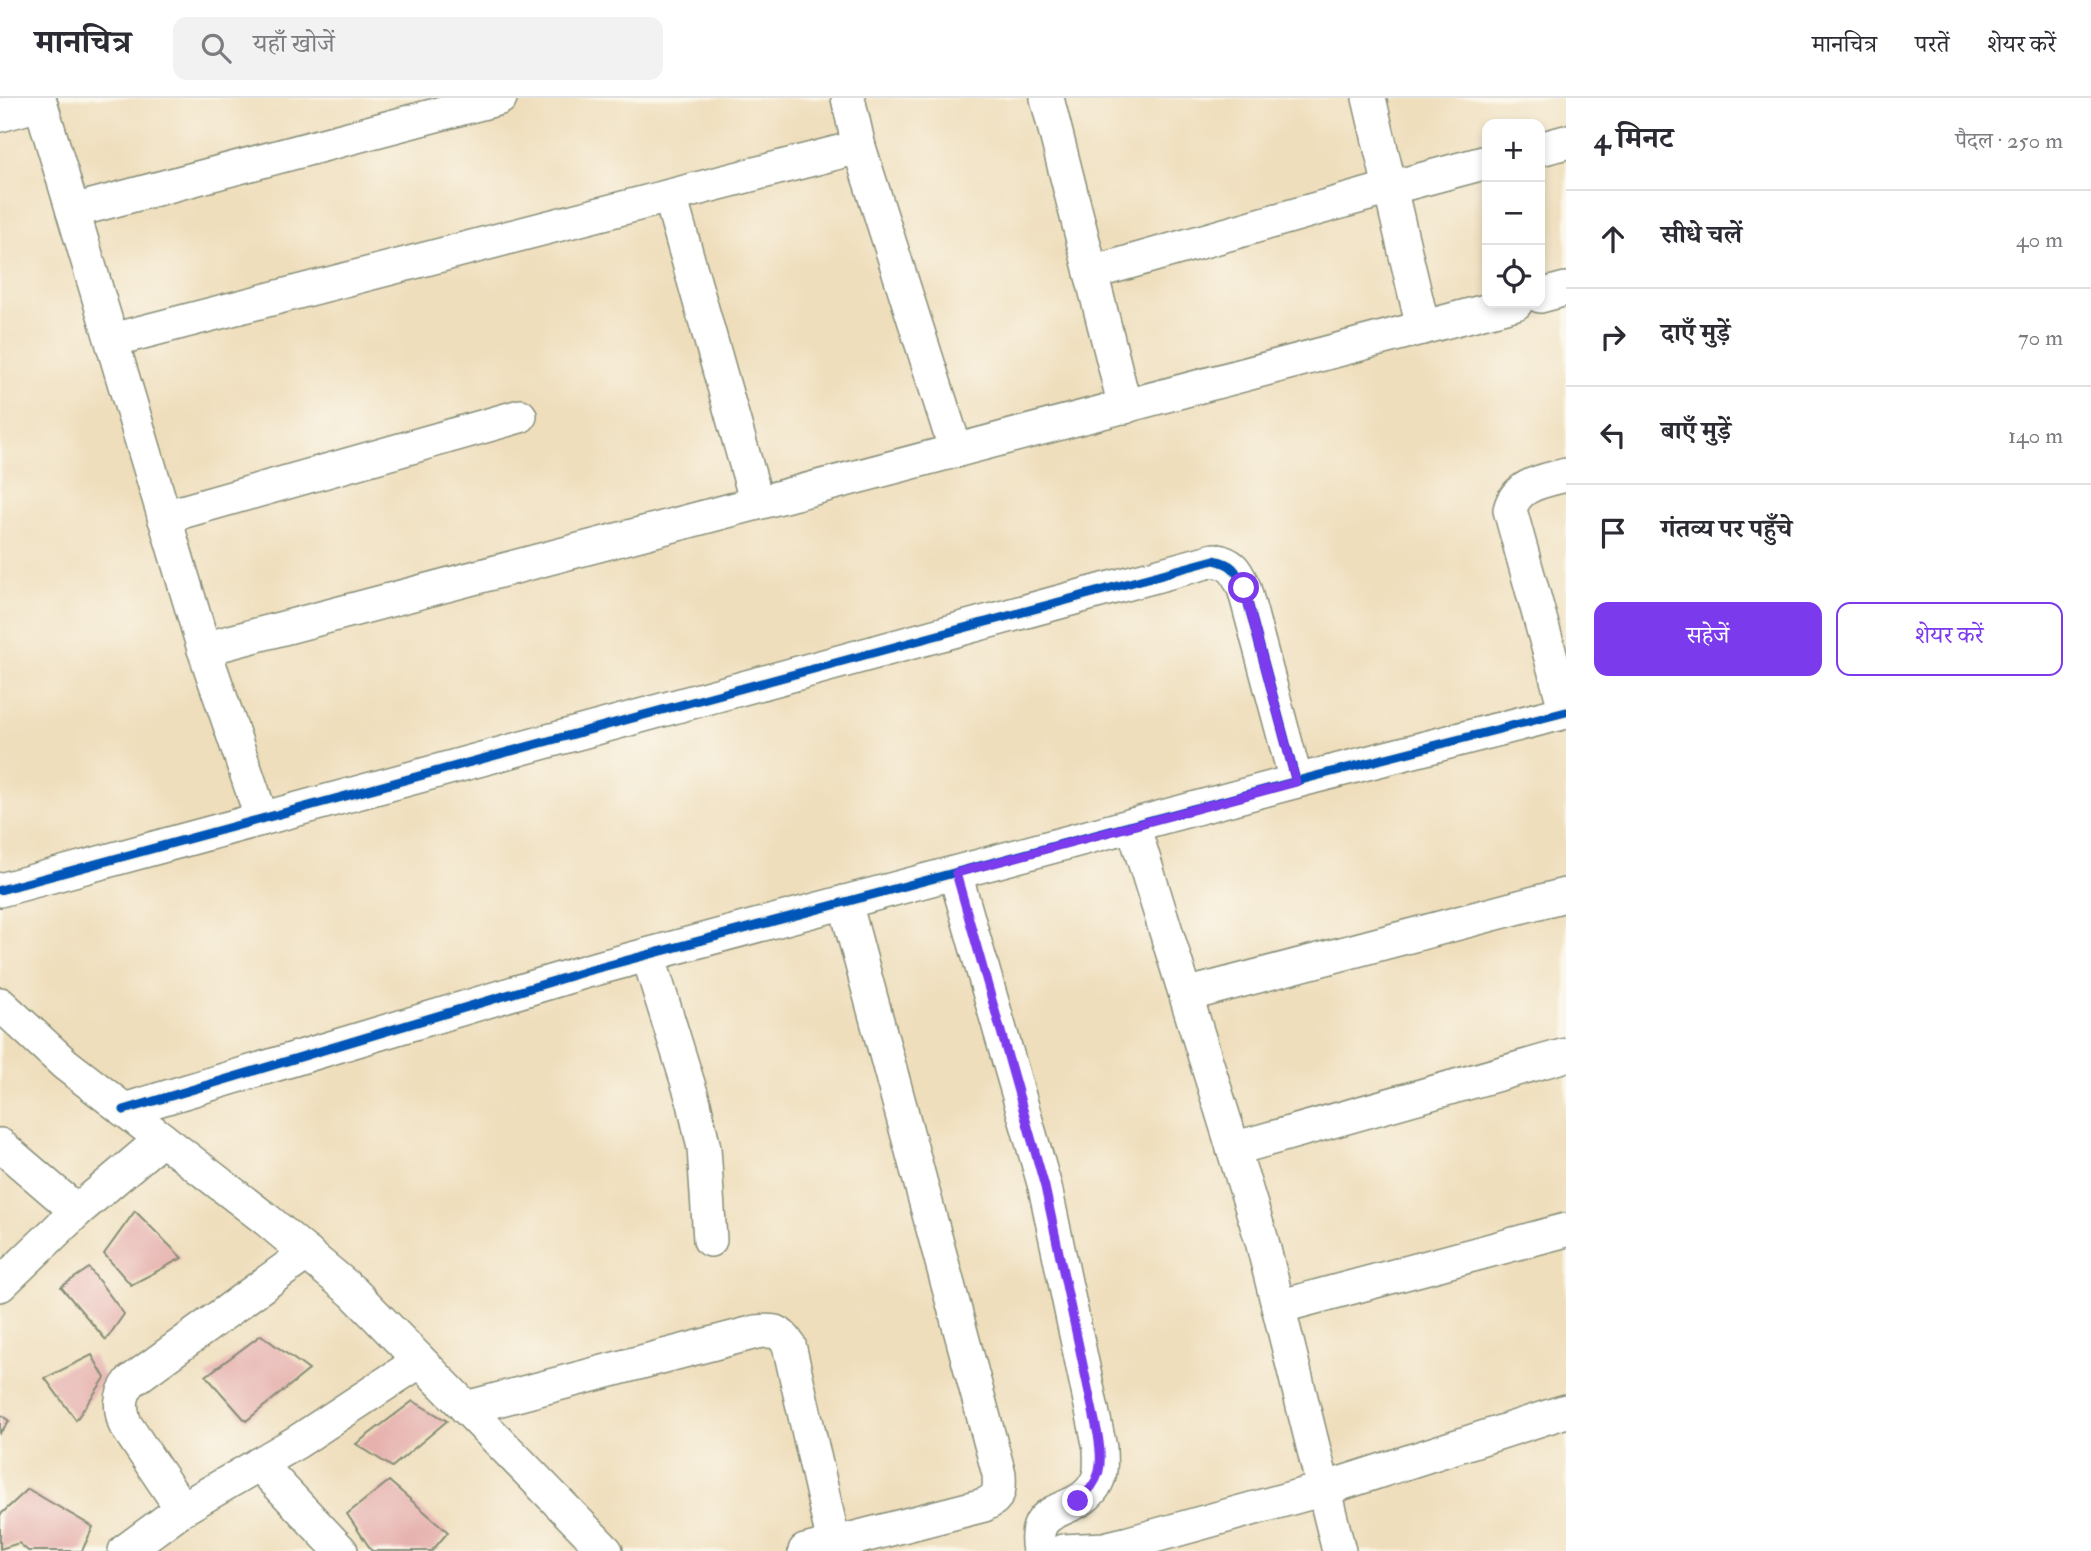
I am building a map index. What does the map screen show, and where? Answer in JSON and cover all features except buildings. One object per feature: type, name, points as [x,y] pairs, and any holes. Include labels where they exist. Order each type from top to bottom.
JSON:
[{"type":"street","points":[[73,211],[500,98]]},
{"type":"street","points":[[848,98],[859,147],[956,451]]},
{"type":"street","points":[[1046,98],[1125,407]]},
{"type":"street","points":[[1369,98],[1423,328]]},
{"type":"street","points":[[0,114],[40,101],[204,649],[262,819]]},
{"type":"street","points":[[1545,148],[1566,142]]},
{"type":"street","points":[[112,340],[859,147]]},
{"type":"street","points":[[1091,273],[1482,163]]},
{"type":"street","points":[[670,197],[757,503]]},
{"type":"street","points":[[1545,295],[1566,289]]},
{"type":"street","points":[[204,649],[1497,308]]},
{"type":"street","points":[[164,517],[520,416]]},
{"type":"street","points":[[124,1110],[648,955],[1566,712],[1511,523],[1510,510],[1512,499],[1521,490],[1566,475]]},
{"type":"street","points":[[0,890],[1214,560],[1226,562],[1237,572],[1244,588],[1296,782]]},
{"type":"street","points":[[1133,825],[1262,1241],[1339,1551]]},
{"type":"street","points":[[956,873],[1045,1187],[1100,1448],[1098,1481],[1078,1501],[1046,1517],[1039,1524],[1036,1536],[1039,1551]]},
{"type":"street","points":[[1186,995],[1565,895]]},
{"type":"street","points":[[466,1408],[756,1332],[771,1331],[783,1335],[789,1345],[820,1547],[984,1505],[994,1501],[999,1495],[1000,1485],[995,1461],[845,902]]},
{"type":"street","points":[[648,955],[694,1103],[704,1148],[710,1240]]},
{"type":"street","points":[[0,1004],[65,1064],[353,1292],[606,1551]]},
{"type":"street","points":[[1233,1149],[1566,1055]]},
{"type":"street","points":[[0,1285],[77,1211],[162,1139]]},
{"type":"street","points":[[0,1145],[77,1211]]},
{"type":"street","points":[[1278,1307],[1566,1230]]},
{"type":"street","points":[[182,1509],[125,1424],[121,1402],[123,1391],[130,1382],[307,1253]]},
{"type":"street","points":[[125,1551],[182,1509],[297,1442],[420,1361]]},
{"type":"street","points":[[1063,1551],[1112,1548],[1324,1489],[1566,1412]]},
{"type":"street","points":[[259,1464],[341,1551]]},
{"type":"cycle path","points":[[0,890],[1214,560],[1234,569],[1244,588],[1296,781]]},
{"type":"cycle path","points":[[124,1110],[587,971],[1566,712]]},
{"type":"route","points":[[1078,1501],[1098,1481],[1098,1435],[1045,1187],[956,873],[1296,782],[1244,588]]}]
